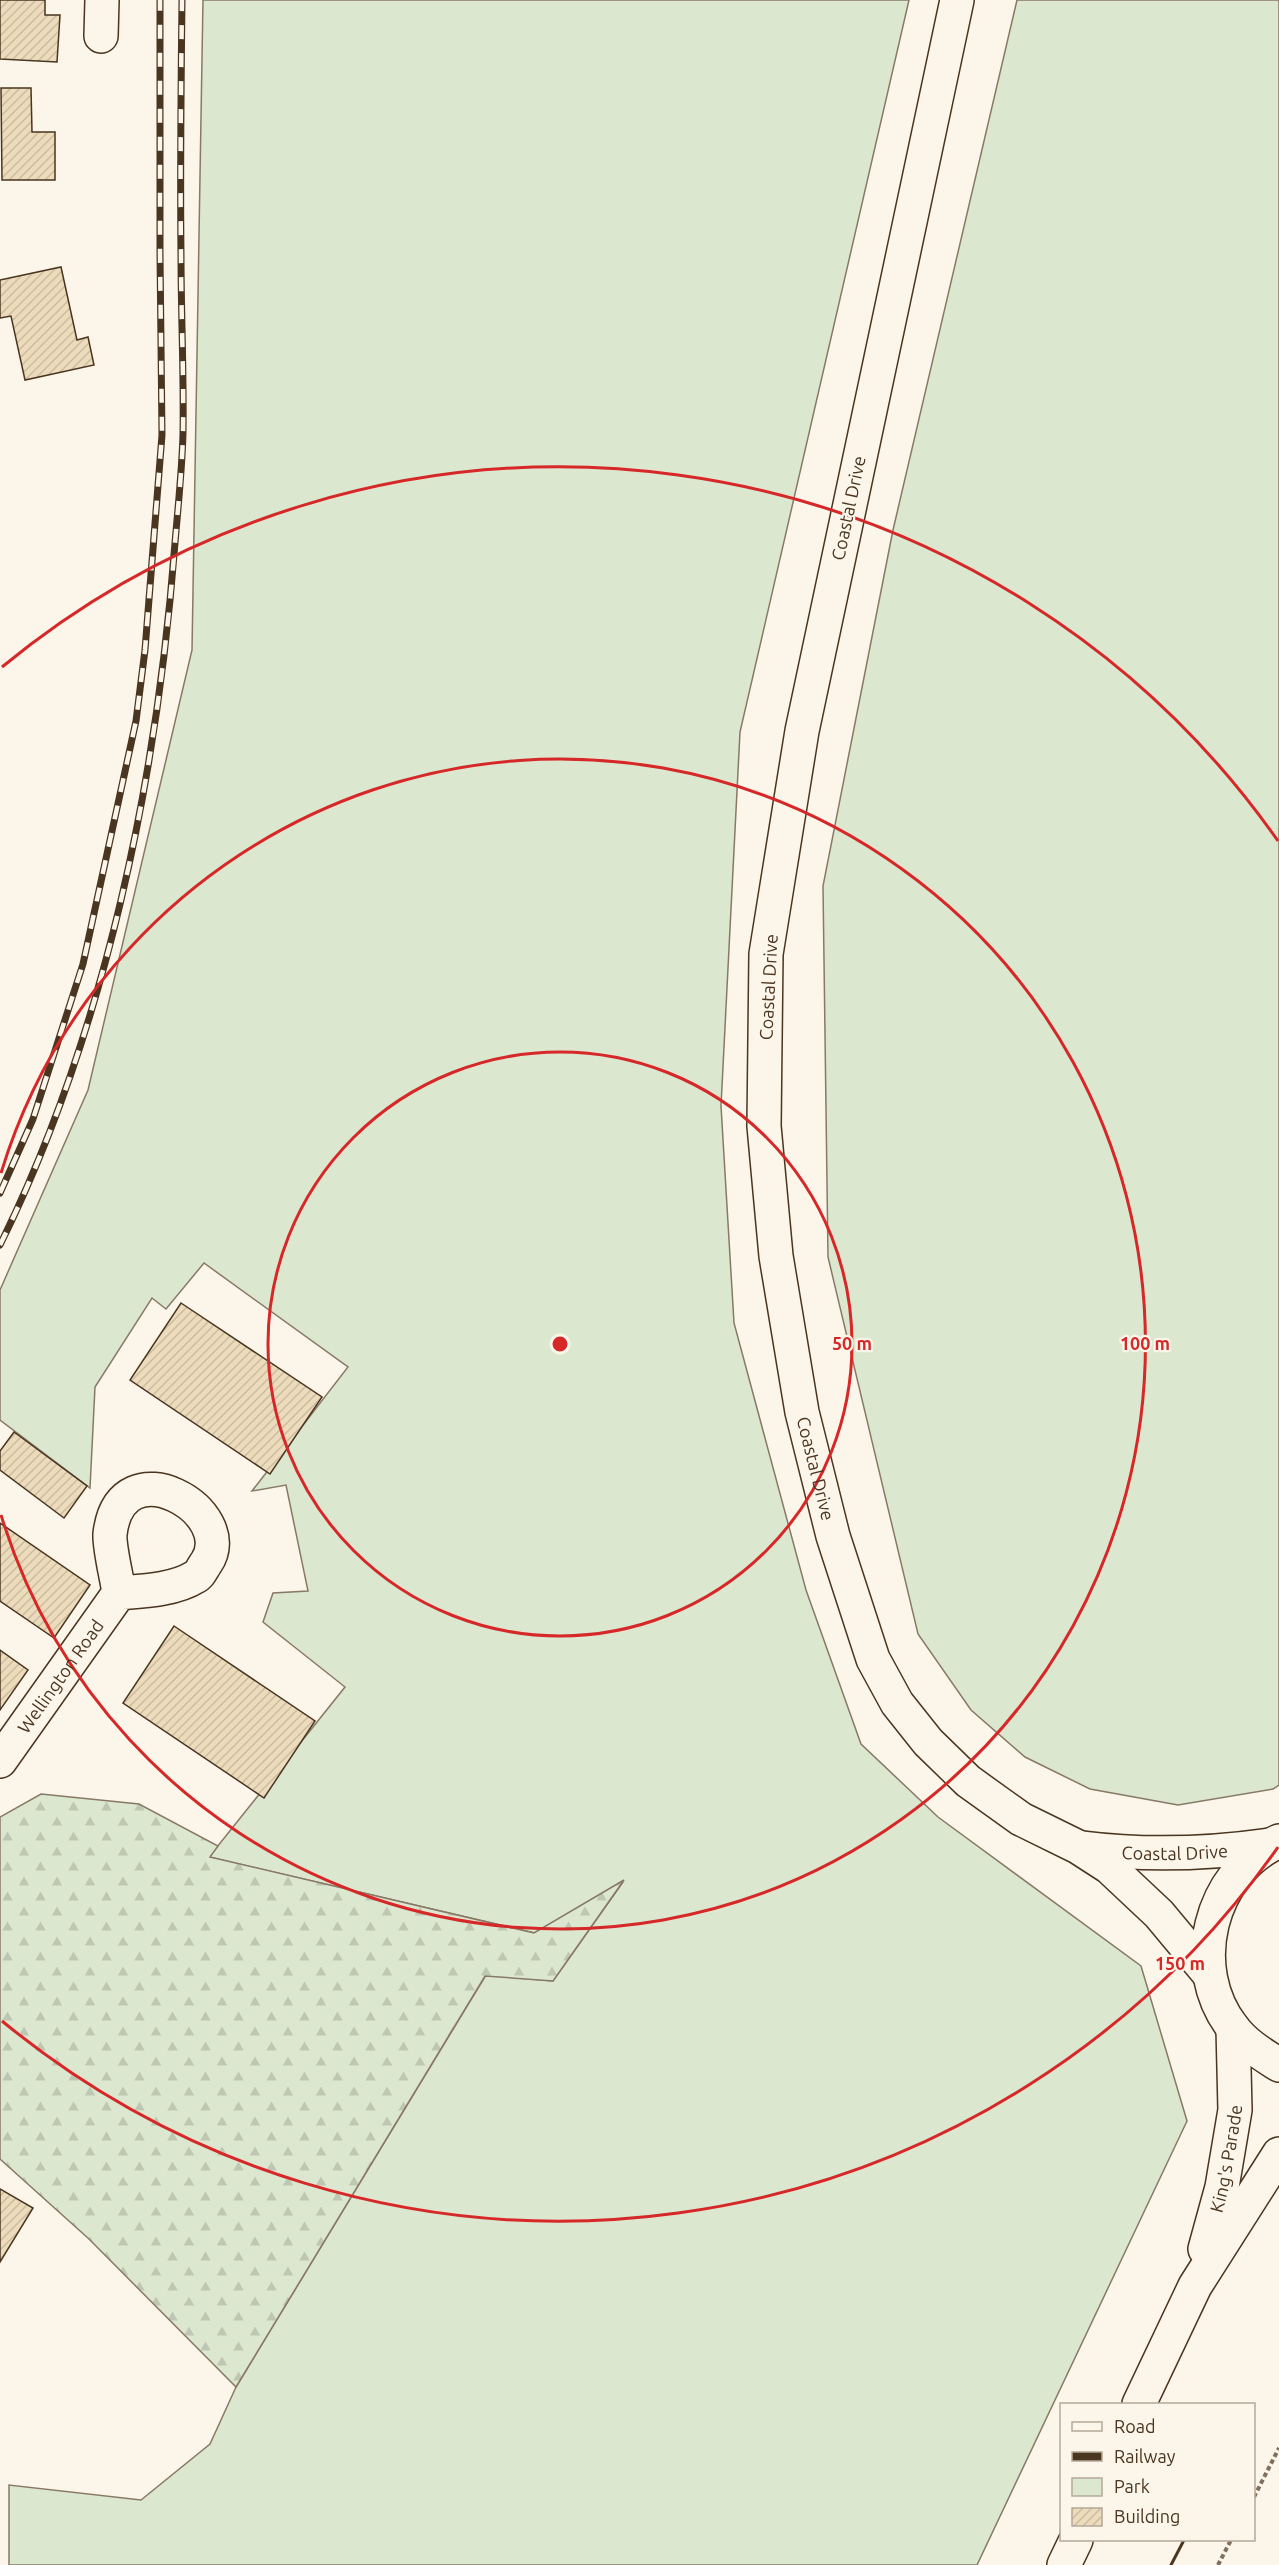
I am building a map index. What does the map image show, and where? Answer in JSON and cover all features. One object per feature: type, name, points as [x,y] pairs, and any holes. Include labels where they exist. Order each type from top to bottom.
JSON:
[{"type":"street","points":[[101,36],[102,0]]},
{"type":"street","name":"Coastal Drive","points":[[957,0],[801,731],[766,954],[764,1126],[776,1256],[802,1412],[832,1536],[873,1659],[897,1703],[928,1742],[968,1781],[1021,1819],[1078,1847],[1109,1867],[1159,1914],[1209,1974]]},
{"type":"street","name":"Wellington Road","points":[[0,1761],[119,1593]]},
{"type":"street","points":[[1275,1843],[1238,1872],[1218,1904],[1208,1947],[1209,1974],[1215,1995],[1233,2028],[1248,2045],[1279,2065]]},
{"type":"street","name":"Coastal Drive","points":[[1078,1847],[1129,1854],[1183,1854],[1219,1853],[1275,1843]]},
{"type":"street","name":"King's Parade","points":[[1195,2286],[1222,2187],[1235,2110],[1233,2028]]},
{"type":"street","name":"King's Parade","points":[[1139,2403],[1195,2286],[1279,2154]]},
{"type":"street","points":[[1064,2565],[1076,2541]]},
{"type":"path","points":[[1255,2495],[1279,2448]]},
{"type":"path","points":[[1218,2565],[1231,2541]]},
{"type":"green space","points":[[203,0],[909,0],[740,732],[721,1106],[734,1323],[806,1590],[861,1744],[938,1817],[1141,1966],[1187,2121],[977,2565],[9,2565],[9,2485],[141,2500],[210,2444],[236,2387],[486,1975],[553,1981],[623,1882],[535,1933],[209,1857],[345,1687],[263,1622],[273,1593],[308,1591],[286,1485],[252,1491],[348,1367],[204,1263],[166,1309],[152,1298],[95,1387],[90,1488],[0,1420],[0,1290],[88,1090],[192,650]]},
{"type":"green space","points":[[1017,0],[1279,0],[1279,1785],[1273,1789],[1178,1805],[1090,1789],[1025,1757],[971,1710],[918,1634],[828,1257],[823,886],[893,530]]},
{"type":"green space","points":[[41,1794],[139,1804],[218,1846],[210,1857],[534,1933],[624,1880],[553,1981],[485,1976],[236,2387],[89,2239],[0,2159],[0,1817]]},
{"type":"building","points":[[0,0],[45,0],[45,15],[60,15],[57,62],[0,59]]},
{"type":"building","points":[[1,88],[31,88],[32,132],[55,132],[55,180],[2,180]]},
{"type":"building","points":[[61,267],[77,340],[88,337],[94,365],[25,380],[11,316],[0,318],[0,280]]},
{"type":"building","points":[[181,1303],[322,1397],[270,1474],[130,1380]]},
{"type":"building","points":[[14,1432],[87,1486],[64,1518],[0,1470],[0,1451]]},
{"type":"building","points":[[0,1523],[90,1585],[54,1638],[0,1601]]},
{"type":"building","points":[[174,1626],[315,1721],[264,1798],[123,1703]]},
{"type":"building","points":[[0,1650],[28,1670],[0,1710]]},
{"type":"building","points":[[0,2189],[33,2208],[0,2262]]},
{"type":"railway","points":[[0,1193],[33,1119],[83,964],[136,721],[145,650],[162,435],[160,0]]},
{"type":"railway","points":[[0,1245],[37,1163],[70,1078],[97,991],[140,813],[155,722],[167,632],[183,434],[182,0]]},
{"type":"wall","points":[[1171,2565],[1183,2541]]}]
